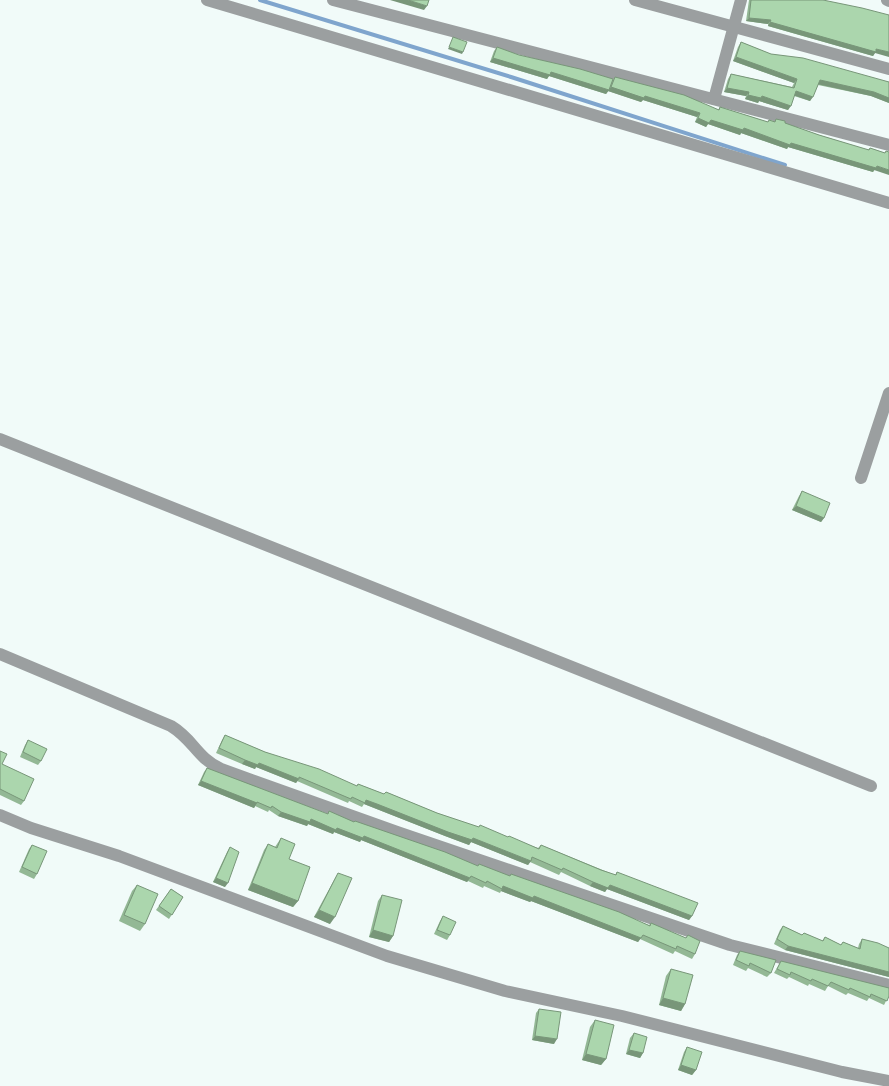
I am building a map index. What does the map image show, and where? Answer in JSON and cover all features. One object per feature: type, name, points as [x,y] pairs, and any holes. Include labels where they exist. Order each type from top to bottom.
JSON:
[{"type":"street","points":[[207,0],[889,202]]},
{"type":"street","points":[[334,0],[360,3],[889,145]]},
{"type":"street","points":[[635,0],[889,69]]},
{"type":"street","points":[[714,99],[741,0]]},
{"type":"street","points":[[861,478],[889,393]]},
{"type":"street","points":[[0,439],[871,786]]},
{"type":"street","points":[[0,654],[171,726],[183,734],[203,759],[221,768],[397,832],[730,945],[889,985]]},
{"type":"street","points":[[0,814],[31,828],[119,856],[387,956],[505,991],[622,1016],[842,1072],[889,1081]]},
{"type":"building","points":[[408,0],[429,0],[427,6]]},
{"type":"building","points":[[751,0],[823,0],[889,15],[889,52],[876,49],[876,52],[770,22],[771,20],[749,18]]},
{"type":"building","points":[[453,37],[467,42],[463,52],[449,47]]},
{"type":"building","points":[[741,42],[771,54],[803,58],[889,82],[889,98],[874,92],[820,80],[813,97],[796,91],[791,106],[762,96],[761,98],[748,95],[749,92],[727,88],[731,74],[794,88],[797,79],[736,57]]},
{"type":"building","points":[[497,47],[519,55],[580,69],[613,79],[609,90],[551,72],[550,75],[493,58]]},
{"type":"building","points":[[615,77],[684,95],[719,110],[720,107],[768,122],[769,120],[775,122],[776,119],[785,121],[785,123],[819,135],[869,150],[870,148],[885,153],[886,151],[889,152],[889,170],[877,166],[876,168],[791,143],[790,145],[744,128],[743,130],[711,120],[709,123],[698,118],[700,113],[611,87]]},
{"type":"building","points":[[802,491],[830,503],[824,518],[796,506]]},
{"type":"building","points":[[225,735],[265,752],[319,769],[357,786],[358,784],[384,794],[386,792],[437,813],[479,827],[480,825],[539,849],[541,845],[601,870],[616,875],[617,872],[698,903],[692,916],[610,885],[608,888],[563,868],[562,870],[532,857],[531,861],[473,838],[472,840],[448,832],[366,800],[365,803],[352,797],[351,799],[299,777],[299,779],[259,763],[258,765],[245,760],[219,748]]},
{"type":"building","points":[[28,740],[47,749],[41,761],[23,752]]},
{"type":"building","points":[[0,751],[7,754],[2,764],[34,779],[24,801],[0,789]]},
{"type":"building","points":[[207,768],[328,814],[329,811],[354,822],[445,852],[478,866],[479,864],[510,876],[511,874],[619,912],[650,926],[651,923],[686,938],[688,935],[700,941],[695,954],[677,946],[676,949],[643,935],[641,938],[534,896],[533,898],[503,886],[502,889],[487,881],[486,883],[471,876],[470,878],[364,836],[363,838],[337,828],[336,830],[311,819],[310,822],[281,812],[272,806],[271,808],[201,781]]},
{"type":"building","points":[[281,838],[295,844],[289,859],[310,867],[298,901],[252,883],[268,844],[277,848]]},
{"type":"building","points":[[32,845],[47,851],[37,874],[22,867]]},
{"type":"building","points":[[230,847],[239,852],[228,883],[216,878]]},
{"type":"building","points":[[338,873],[352,878],[335,917],[319,910]]},
{"type":"building","points":[[137,885],[158,894],[145,924],[124,915]]},
{"type":"building","points":[[171,889],[183,897],[172,915],[159,906]]},
{"type":"building","points":[[382,895],[402,900],[393,936],[373,930]]},
{"type":"building","points":[[443,916],[456,922],[450,935],[437,930]]},
{"type":"building","points":[[783,926],[802,935],[804,933],[823,941],[825,937],[841,945],[843,942],[860,949],[862,939],[878,943],[889,948],[889,972],[788,946],[777,939]]},
{"type":"building","points":[[740,951],[776,960],[771,973],[750,963],[749,966],[736,960]]},
{"type":"building","points":[[781,961],[889,988],[889,996],[887,1001],[871,994],[870,997],[850,988],[849,990],[831,982],[828,986],[791,972],[790,975],[777,969]]},
{"type":"building","points":[[671,969],[693,975],[685,1004],[663,998]]},
{"type":"building","points":[[539,1009],[561,1012],[557,1039],[535,1036]]},
{"type":"building","points":[[595,1020],[614,1025],[606,1059],[586,1054]]},
{"type":"building","points":[[634,1033],[647,1037],[643,1053],[629,1050]]},
{"type":"building","points":[[687,1047],[702,1052],[696,1070],[681,1065]]},
{"type":"waterway","points":[[260,0],[511,77],[785,165]]}]
